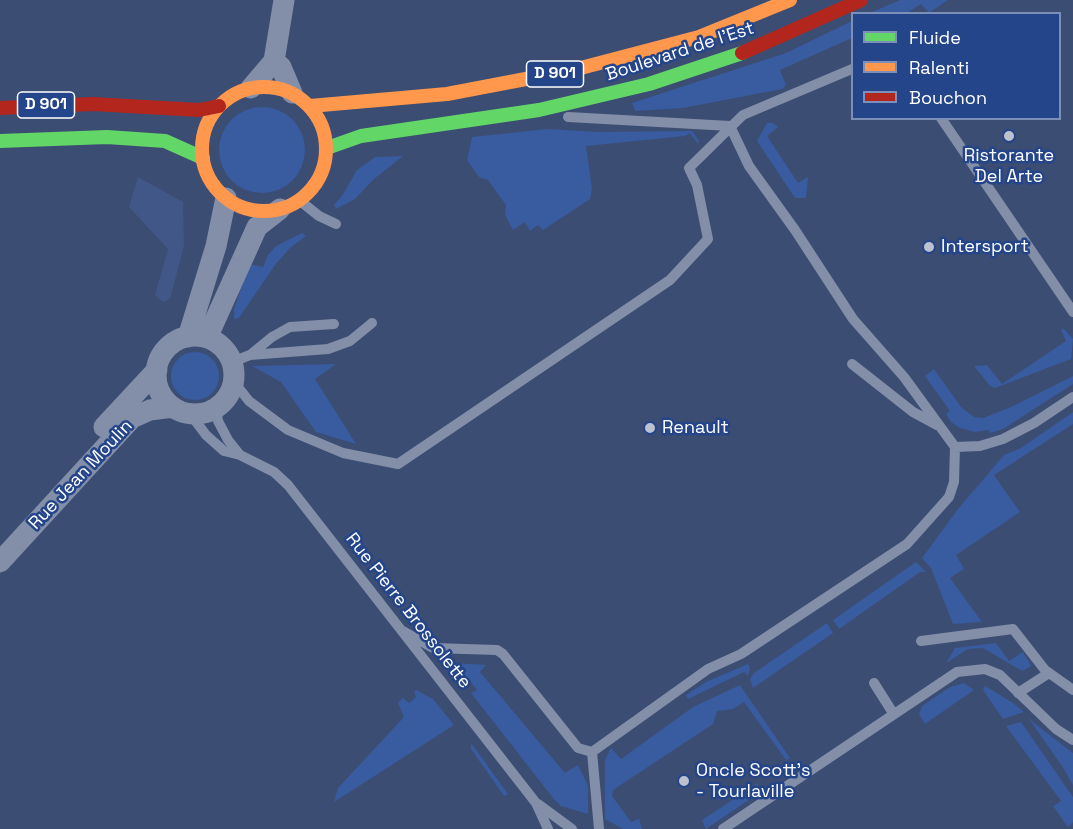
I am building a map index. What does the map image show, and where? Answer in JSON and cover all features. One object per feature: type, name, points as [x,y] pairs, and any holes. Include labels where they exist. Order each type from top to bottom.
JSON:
[{"type":"main road","name":"Boulevard de l'Est","points":[[310,106],[447,94],[573,70],[699,37],[790,0]]},
{"type":"main road","name":"Boulevard de l'Est","points":[[327,148],[361,136],[539,110],[649,84],[752,50],[861,0]]},
{"type":"main road","points":[[272,87],[292,93],[310,106],[322,126],[327,148],[324,168],[314,186],[290,204],[252,209],[226,198],[207,173],[203,159],[203,140],[208,122],[219,106],[228,98],[251,88],[272,87]]},
{"type":"main road","name":"D 901","points":[[0,108],[92,104],[199,110],[219,106]]},
{"type":"main road","name":"D 901","points":[[0,141],[107,137],[165,141],[203,159]]},
{"type":"street","points":[[251,88],[274,61],[284,0]]},
{"type":"street","points":[[274,61],[281,67],[292,93]]},
{"type":"street","points":[[197,338],[226,198]]},
{"type":"street","points":[[197,338],[257,227],[290,204]]},
{"type":"street","points":[[197,338],[223,348],[238,366],[224,401],[216,409]]},
{"type":"street","name":"Rue Jean Moulin","points":[[0,541],[156,370],[170,345],[197,338]]},
{"type":"street","points":[[156,370],[159,392],[182,411]]},
{"type":"street","name":"Rue Jean Moulin","points":[[0,562],[132,418],[150,410],[216,409]]},
{"type":"lane","points":[[238,366],[249,401],[288,430],[343,453],[398,464],[670,280],[708,239],[697,185],[688,168],[743,115],[851,69]]},
{"type":"lane","points":[[539,110],[559,116],[730,126]]},
{"type":"lane","points":[[942,120],[1073,312]]},
{"type":"lane","points":[[592,752],[708,669],[741,654],[906,544],[949,497],[954,482],[956,447],[898,370],[853,319],[795,230],[749,166],[730,126]]},
{"type":"lane","points":[[290,204],[336,224]]},
{"type":"lane","points":[[238,366],[328,348],[350,341],[372,323]]},
{"type":"lane","points":[[238,366],[272,337],[290,327],[334,324]]},
{"type":"lane","points":[[852,364],[913,412],[941,426]]},
{"type":"lane","points":[[956,447],[980,446],[1003,439],[1034,423],[1073,396]]},
{"type":"lane","name":"Rue Pierre Brossolette","points":[[216,409],[218,421],[228,440],[240,455]]},
{"type":"lane","name":"Rue Pierre Brossolette","points":[[182,411],[224,451],[240,455],[274,472],[288,485],[536,803],[548,829]]},
{"type":"lane","points":[[921,641],[1013,629],[1049,673],[1073,690]]},
{"type":"lane","points":[[403,631],[433,648],[490,649],[503,654],[578,748],[592,752]]},
{"type":"lane","points":[[723,829],[942,680],[971,668],[985,669],[1000,675],[1056,729],[1073,740]]},
{"type":"lane","points":[[1018,693],[1049,673]]},
{"type":"lane","points":[[874,683],[893,713]]},
{"type":"lane","points":[[592,752],[599,829]]},
{"type":"lane","name":"Rue Pierre Brossolette","points":[[536,803],[572,829]]},
{"type":"shaded area","points":[[900,0],[948,0],[930,12],[921,4],[909,12],[873,12]]},
{"type":"shaded area","points":[[851,21],[851,38],[780,70],[786,85],[782,89],[683,108],[635,111],[632,103],[786,53]]},
{"type":"shaded area","points":[[262,107],[286,114],[298,126],[305,150],[298,174],[286,186],[262,193],[238,186],[226,174],[219,150],[226,126],[238,114]]},
{"type":"shaded area","points":[[767,123],[773,123],[778,127],[767,136],[798,183],[808,177],[806,198],[795,198],[757,141]]},
{"type":"shaded area","points":[[548,129],[598,132],[692,131],[699,141],[698,144],[690,133],[685,136],[586,146],[592,189],[590,199],[543,230],[538,225],[530,231],[525,222],[513,230],[505,215],[506,205],[488,180],[479,177],[467,160],[472,137]]},
{"type":"shaded area","points":[[403,156],[374,179],[355,199],[336,209],[334,205],[357,170],[375,157]]},
{"type":"shaded area","points":[[138,177],[183,202],[184,246],[170,299],[163,302],[155,295],[168,249],[129,207]]},
{"type":"shaded area","points":[[302,233],[306,236],[290,248],[275,265],[239,318],[234,319],[234,310],[249,264],[263,267],[268,255],[276,246]]},
{"type":"shaded area","points":[[1063,328],[1073,339],[1071,359],[995,388],[990,386],[974,366],[987,365],[1002,384],[1066,341],[1061,330]]},
{"type":"shaded area","points":[[195,352],[212,359],[219,376],[212,393],[195,400],[178,393],[171,376],[178,359]]},
{"type":"shaded area","points":[[336,364],[315,379],[356,444],[316,432],[281,382],[252,366]]},
{"type":"shaded area","points":[[934,369],[961,407],[974,417],[983,418],[1011,407],[1073,376],[1073,384],[1003,429],[990,433],[989,430],[975,432],[960,428],[951,422],[946,414],[950,411],[925,376]]},
{"type":"shaded area","points":[[1073,412],[1073,424],[994,475],[1020,512],[956,555],[964,569],[950,578],[982,622],[953,624],[931,568],[922,558],[958,509],[1004,455],[1021,448]]},
{"type":"shaded area","points":[[916,562],[926,572],[920,572],[839,629],[833,620]]},
{"type":"shaded area","points":[[827,623],[833,633],[753,688],[750,679],[754,673]]},
{"type":"shaded area","points":[[996,643],[1009,661],[1023,652],[1031,666],[1022,671],[983,648],[968,649],[946,663],[955,648]]},
{"type":"shaded area","points":[[454,663],[486,665],[480,672],[565,773],[578,765],[588,786],[588,814],[561,806],[553,798],[471,693],[477,690],[469,679],[463,683],[453,671]]},
{"type":"shaded area","points":[[748,664],[750,668],[748,676],[744,672],[688,699],[686,695],[706,682]]},
{"type":"shaded area","points":[[964,683],[974,690],[925,724],[919,714],[922,706],[950,687]]},
{"type":"shaded area","points":[[740,685],[790,758],[786,760],[744,702],[733,709],[717,711],[713,724],[613,790],[612,796],[631,822],[639,819],[642,829],[623,829],[605,819],[605,760],[611,748],[621,759],[693,707]]},
{"type":"shaded area","points":[[985,686],[1024,712],[1003,719],[983,690]]},
{"type":"shaded area","points":[[416,690],[433,699],[454,725],[334,802],[338,788],[404,717],[398,703],[403,698],[409,703],[416,697],[414,692]]},
{"type":"shaded area","points":[[1029,719],[1073,753],[1073,785],[1062,766]]},
{"type":"shaded area","points":[[1021,722],[1073,797],[1073,822],[1068,827],[1053,806],[1061,801],[1006,726]]},
{"type":"shaded area","points":[[471,743],[508,794],[504,796],[471,749]]},
{"type":"shaded area","points":[[758,783],[759,793],[706,829],[702,820]]},
{"type":"traffic: fast","points":[[327,148],[361,136],[539,110],[649,84],[742,53]]},
{"type":"traffic: fast","points":[[0,141],[107,137],[165,141],[203,158]]},
{"type":"traffic: slow","points":[[310,106],[447,94],[573,70],[699,37],[790,0]]},
{"type":"traffic: slow","points":[[264,87],[288,92],[308,105],[321,125],[326,149],[321,173],[308,193],[288,206],[264,211],[240,206],[220,193],[207,173],[202,149],[207,125],[220,105],[240,92],[264,87]]},
{"type":"traffic: jam","points":[[742,53],[861,0]]},
{"type":"traffic: jam","points":[[0,108],[92,104],[199,110],[219,106]]},
{"type":"place","name":"Ristorante Del Arte","points":[[1009,136]]},
{"type":"place","name":"Intersport","points":[[929,247]]},
{"type":"place","name":"Renault","points":[[650,428]]},
{"type":"place","name":"Oncle Scott's - Tourlaville","points":[[684,781]]}]
